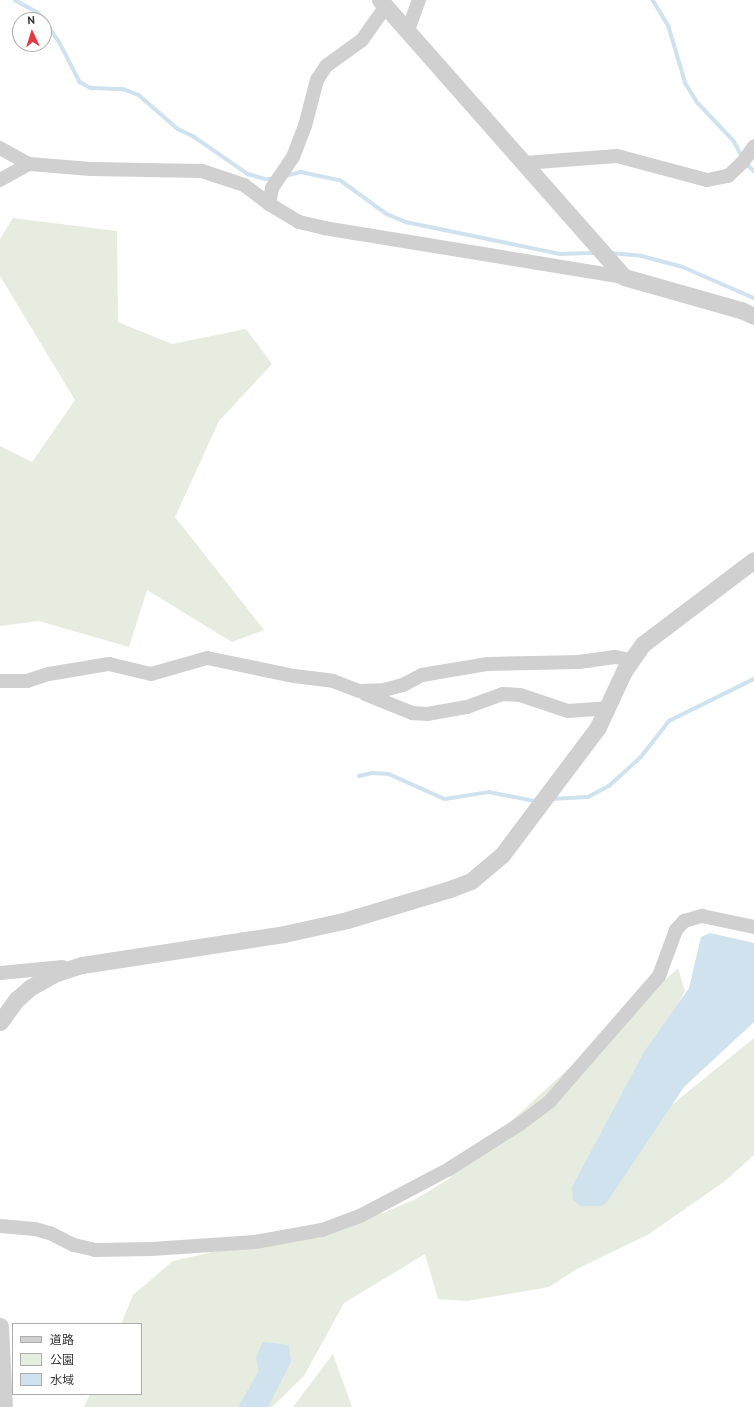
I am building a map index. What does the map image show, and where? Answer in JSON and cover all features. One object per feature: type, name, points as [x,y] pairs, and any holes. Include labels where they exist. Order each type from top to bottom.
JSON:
[{"type":"street","points":[[408,30],[419,0]]},
{"type":"street","points":[[269,204],[272,188],[293,157],[305,126],[317,80],[326,66],[362,40],[383,3],[624,277]]},
{"type":"street","points":[[524,163],[616,156],[707,180],[728,176],[743,162],[754,146]]},
{"type":"street","points":[[0,148],[29,164],[91,170],[202,171],[244,185],[269,204],[299,222],[324,228],[624,277],[741,310],[754,316]]},
{"type":"street","points":[[0,180],[29,164]]},
{"type":"street","points":[[0,973],[82,966],[284,934],[346,920],[450,889],[471,881],[502,855],[598,727],[630,660],[658,631],[754,560]]},
{"type":"street","points":[[359,691],[384,690],[403,685],[422,675],[488,664],[579,662],[615,657],[630,660]]},
{"type":"street","points":[[0,681],[27,681],[49,674],[108,664],[151,674],[207,658],[294,676],[333,681],[412,713],[427,714],[466,707],[503,694],[520,695],[568,711],[607,708]]},
{"type":"street","points":[[0,1226],[35,1229],[50,1233],[74,1245],[95,1250],[152,1249],[255,1242],[322,1230],[360,1216],[449,1169],[520,1124],[550,1101],[618,1026],[659,976],[676,930],[684,921],[702,916],[754,927]]},
{"type":"street","points":[[0,1022],[18,999],[31,987],[54,974],[82,966]]},
{"type":"street","points":[[0,1326],[4,1407]]},
{"type":"green space","points":[[13,218],[117,231],[118,322],[172,344],[246,329],[272,364],[219,421],[175,517],[264,630],[232,642],[147,590],[129,647],[39,621],[0,626],[0,446],[32,462],[75,400],[0,276],[0,239]]},
{"type":"green space","points":[[678,968],[685,991],[587,1174],[754,1038],[754,1155],[725,1181],[649,1234],[577,1269],[549,1287],[467,1301],[438,1299],[425,1254],[344,1303],[304,1376],[272,1407],[84,1407],[90,1395],[142,1395],[142,1323],[121,1323],[133,1295],[173,1261],[383,1213],[416,1199],[447,1180]]},
{"type":"green space","points":[[333,1354],[352,1407],[293,1407]]},
{"type":"water","points":[[710,933],[754,943],[754,1022],[684,1087],[607,1202],[602,1206],[581,1206],[573,1200],[572,1187],[644,1052],[689,988],[701,937]]},
{"type":"water","points":[[263,1342],[289,1345],[291,1362],[268,1407],[238,1407],[259,1371],[256,1357]]},
{"type":"waterway","points":[[15,0],[37,12]]},
{"type":"waterway","points":[[653,0],[669,27],[686,84],[698,103],[734,141],[742,156]]},
{"type":"waterway","points":[[52,32],[60,43],[80,82],[91,88],[123,89],[139,95],[178,129],[193,136],[248,174],[265,179],[274,179]]},
{"type":"waterway","points":[[746,163],[754,171]]},
{"type":"waterway","points":[[285,176],[301,172],[340,180],[387,214],[406,222],[560,254],[596,253]]},
{"type":"waterway","points":[[610,253],[642,256],[683,267],[754,298]]},
{"type":"waterway","points":[[551,799],[588,797],[609,786],[641,757],[669,721],[754,679]]},
{"type":"waterway","points":[[359,776],[372,773],[389,774],[445,799],[489,792],[535,801]]}]
